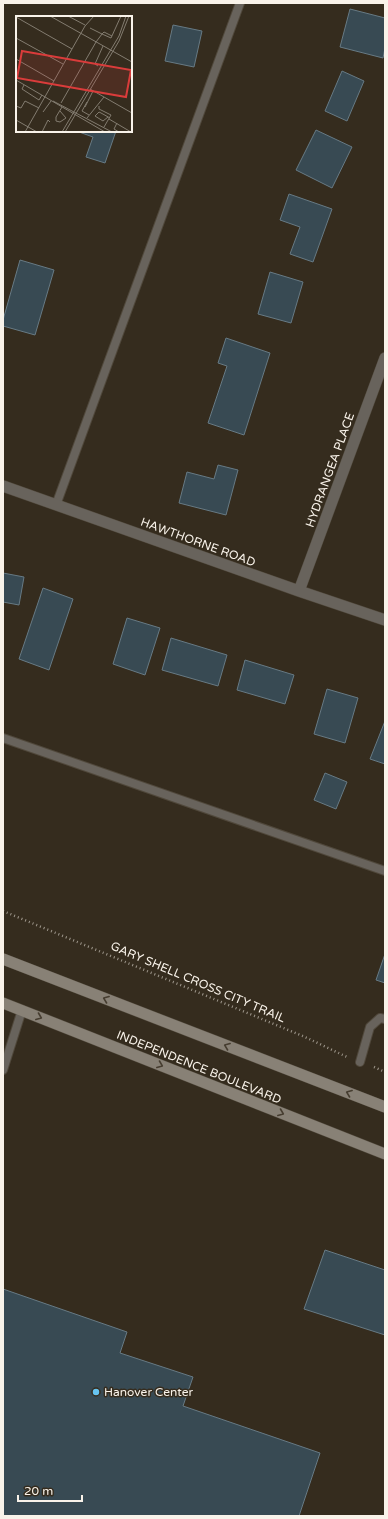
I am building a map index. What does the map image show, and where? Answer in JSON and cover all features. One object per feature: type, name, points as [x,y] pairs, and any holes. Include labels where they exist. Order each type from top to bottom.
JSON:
[{"type":"main road","points":[[3,959],[385,1107]]},
{"type":"main road","name":"INDEPENDENCE BOULEVARD","points":[[3,1003],[385,1154]]},
{"type":"street","name":"HYDRANGEA PLACE","points":[[299,592],[385,358]]},
{"type":"street","name":"HAWTHORNE ROAD","points":[[3,486],[299,592],[385,620]]},
{"type":"lane","points":[[56,505],[240,3]]},
{"type":"lane","points":[[3,738],[385,871]]},
{"type":"lane","points":[[3,1070],[5,1057],[22,1010]]},
{"type":"lane","points":[[360,1062],[370,1027],[380,1018],[385,1019]]},
{"type":"path","name":"GARY SHELL CROSS CITY TRAIL","points":[[3,911],[385,1072]]},
{"type":"building","points":[[350,9],[385,18],[385,48],[383,58],[340,47]]},
{"type":"building","points":[[173,25],[202,31],[194,67],[165,61]]},
{"type":"building","points":[[342,71],[364,81],[347,121],[325,111]]},
{"type":"building","points":[[316,130],[352,147],[332,188],[296,170]]},
{"type":"building","points":[[79,132],[116,132],[105,163],[86,157],[93,137]]},
{"type":"building","points":[[289,194],[332,209],[313,262],[290,254],[300,227],[280,220]]},
{"type":"building","points":[[20,260],[54,270],[35,335],[3,326],[3,320]]},
{"type":"building","points":[[270,272],[303,282],[291,323],[258,314]]},
{"type":"building","points":[[226,338],[270,353],[244,435],[208,423],[227,366],[218,363]]},
{"type":"building","points":[[218,465],[238,470],[226,515],[179,503],[187,472],[214,479]]},
{"type":"building","points":[[3,573],[24,577],[19,605],[3,602]]},
{"type":"building","points":[[43,588],[73,599],[49,670],[19,659]]},
{"type":"building","points":[[127,618],[160,628],[145,675],[113,664]]},
{"type":"building","points":[[171,638],[227,655],[218,686],[162,670]]},
{"type":"building","points":[[245,660],[294,675],[285,704],[237,690]]},
{"type":"building","points":[[327,689],[358,698],[345,743],[314,734]]},
{"type":"building","points":[[385,721],[385,764],[370,759]]},
{"type":"building","points":[[325,773],[347,782],[336,809],[314,800]]},
{"type":"building","points":[[385,954],[385,983],[376,980]]},
{"type":"building","points":[[325,1250],[385,1270],[385,1335],[304,1309]]},
{"type":"building","name":"Hanover Center","points":[[3,1289],[127,1332],[120,1353],[193,1377],[183,1406],[320,1453],[299,1516],[3,1516]]},
{"type":"place","name":"Hanover Center","points":[[96,1392]]}]
